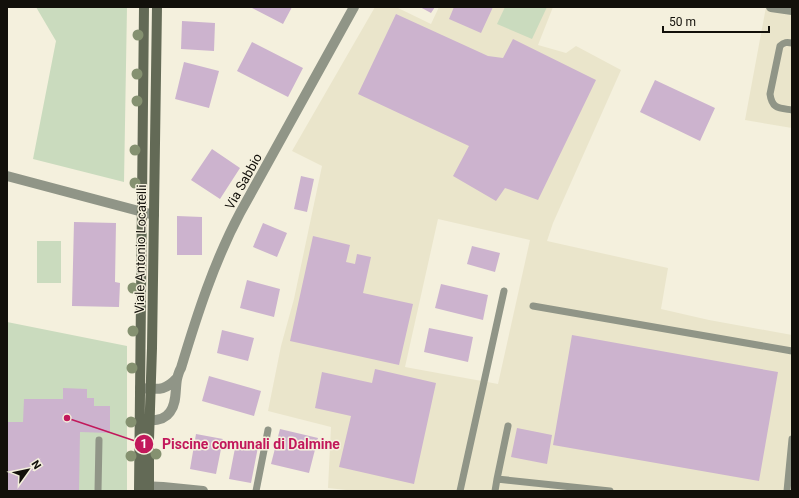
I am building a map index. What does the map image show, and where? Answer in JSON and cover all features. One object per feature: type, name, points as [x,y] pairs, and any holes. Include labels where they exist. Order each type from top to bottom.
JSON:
[{"type":"street","name":"Viale Antonio Locatelli","points":[[139,488],[144,7]]},
{"type":"street","name":"Viale Antonio Locatelli","points":[[149,489],[157,7]]},
{"type":"street","name":"Via Sabbio","points":[[139,420],[159,420],[170,413],[174,404],[177,378],[207,288],[231,231],[354,7]]},
{"type":"street","points":[[771,7],[792,10]]},
{"type":"street","points":[[7,176],[154,215]]},
{"type":"street","points":[[140,388],[164,388],[171,385],[177,378]]},
{"type":"street","points":[[139,488],[149,489],[164,487],[203,491]]},
{"type":"lane","points":[[792,43],[783,43],[780,46],[770,94],[771,100],[778,108],[792,110]]},
{"type":"lane","points":[[460,491],[504,291]]},
{"type":"lane","points":[[533,306],[792,351]]},
{"type":"lane","points":[[495,491],[508,426]]},
{"type":"lane","points":[[256,491],[268,430]]},
{"type":"lane","points":[[786,491],[792,439]]},
{"type":"lane","points":[[98,491],[99,440]]},
{"type":"lane","points":[[497,479],[610,491]]},
{"type":"shaded area","points":[[375,7],[396,7],[431,24],[439,7],[553,7],[538,45],[566,53],[576,46],[621,70],[553,223],[547,241],[668,268],[661,309],[709,320],[792,335],[792,491],[355,491],[328,488],[331,427],[268,411],[281,346],[294,299],[322,166],[292,151]],"holes":[[[438,219],[530,240],[498,384],[405,367]]]},
{"type":"shaded area","points":[[766,7],[792,7],[792,128],[745,120]]},
{"type":"green space","points":[[36,7],[127,7],[124,182],[33,159],[56,41]]},
{"type":"green space","points":[[505,7],[547,7],[532,39],[497,24]]},
{"type":"green space","points":[[37,241],[61,241],[61,283],[37,283]]},
{"type":"green space","points":[[7,322],[127,346],[127,491],[7,491]]},
{"type":"building","points":[[250,7],[292,7],[283,24]]},
{"type":"building","points":[[420,7],[435,7],[431,13]]},
{"type":"building","points":[[454,7],[493,7],[481,33],[449,19]]},
{"type":"building","points":[[396,14],[488,56],[503,58],[513,39],[596,80],[538,200],[505,188],[496,201],[453,176],[469,146],[358,94]]},
{"type":"building","points":[[182,21],[215,23],[214,51],[181,49]]},
{"type":"building","points":[[252,42],[303,68],[288,97],[237,71]]},
{"type":"building","points":[[184,62],[219,71],[209,108],[175,99]]},
{"type":"building","points":[[655,80],[715,108],[700,141],[640,112]]},
{"type":"building","points":[[212,149],[240,168],[220,199],[191,180]]},
{"type":"building","points":[[301,176],[314,179],[307,212],[294,209]]},
{"type":"building","points":[[177,216],[202,217],[202,255],[177,255]]},
{"type":"building","points":[[74,222],[116,223],[115,282],[120,283],[119,307],[72,306]]},
{"type":"building","points":[[263,223],[287,233],[277,257],[253,247]]},
{"type":"building","points":[[313,236],[350,245],[346,262],[355,264],[357,254],[371,257],[363,293],[413,304],[399,365],[290,341]]},
{"type":"building","points":[[472,246],[500,253],[495,272],[467,264]]},
{"type":"building","points":[[247,280],[280,289],[274,317],[240,308]]},
{"type":"building","points":[[441,284],[488,295],[483,320],[435,308]]},
{"type":"building","points":[[429,328],[473,337],[468,362],[424,352]]},
{"type":"building","points":[[222,330],[254,338],[248,361],[217,353]]},
{"type":"building","points":[[572,335],[778,372],[759,481],[553,445]]},
{"type":"building","points":[[375,369],[436,383],[414,484],[339,467],[351,416],[315,408],[322,372],[372,383]]},
{"type":"building","points":[[209,376],[261,391],[254,416],[202,401]]},
{"type":"building","points":[[63,388],[87,389],[87,398],[94,398],[94,406],[110,406],[110,433],[80,432],[79,491],[7,490],[7,422],[23,422],[24,399],[63,399]]},
{"type":"building","points":[[517,428],[552,435],[547,464],[511,457]]},
{"type":"building","points":[[280,429],[318,438],[309,473],[271,464]]},
{"type":"building","points":[[196,434],[223,439],[216,474],[190,469]]},
{"type":"building","points":[[236,443],[258,447],[251,483],[229,479]]},
{"type":"place","name":"Piscine comunali di Dalmine","points":[[67,418]]}]
